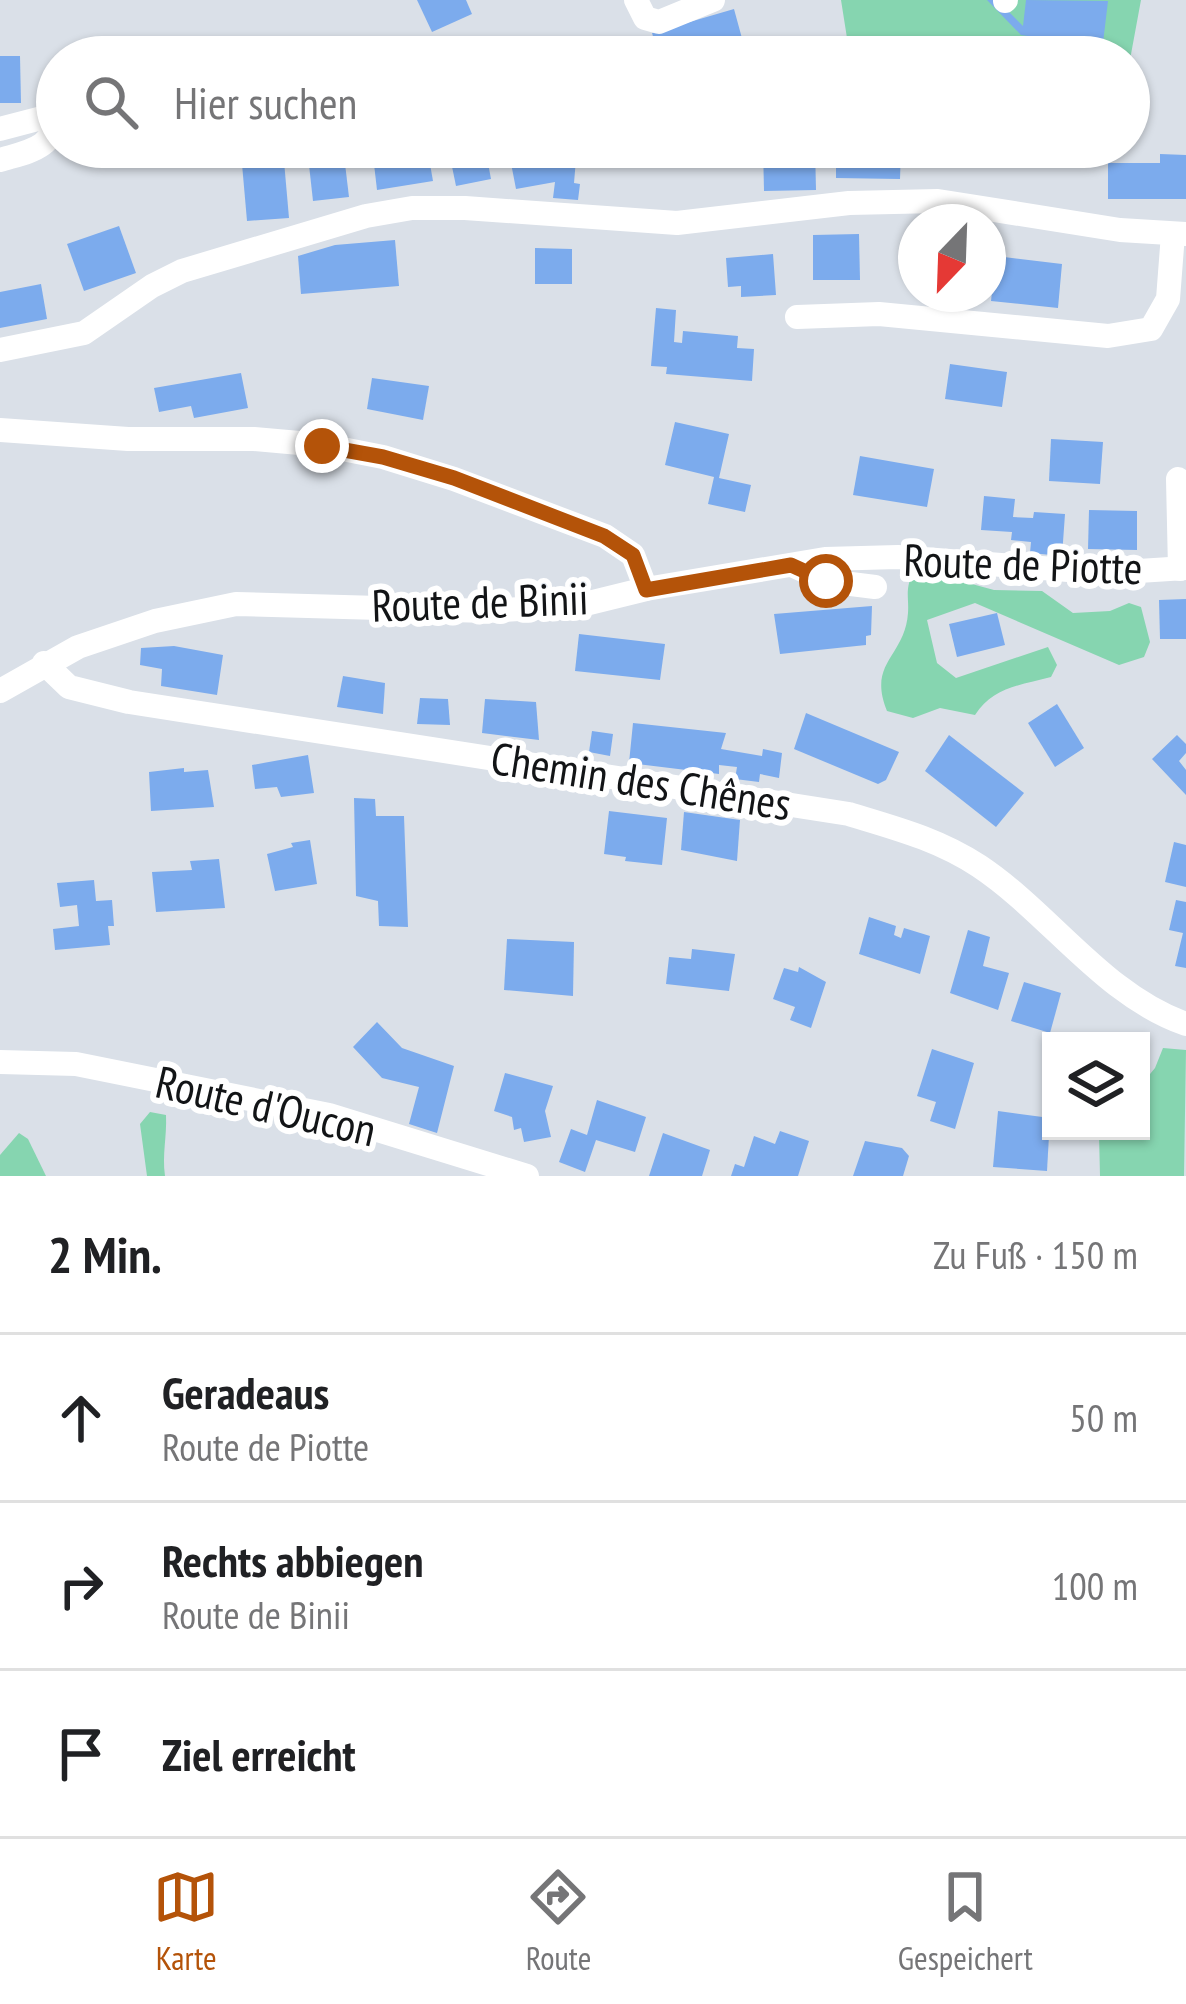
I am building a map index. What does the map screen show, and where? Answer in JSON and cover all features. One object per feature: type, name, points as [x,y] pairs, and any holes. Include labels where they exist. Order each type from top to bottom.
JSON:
[{"type":"street","points":[[636,0],[645,18],[659,22],[712,0]]},
{"type":"street","points":[[0,129],[36,120]]},
{"type":"street","points":[[0,160],[36,149]]},
{"type":"street","points":[[0,350],[84,333],[182,271],[366,216],[412,208],[677,223],[848,203],[938,201],[1179,234],[1168,299],[1150,329],[1108,336],[879,314],[797,317]]},
{"type":"street","name":"Route de Binii","points":[[0,430],[128,439],[254,439],[383,457],[454,478],[604,536],[633,555],[646,590],[581,604],[487,610],[236,604],[155,621],[78,646],[0,691]]},
{"type":"street","points":[[1178,478],[1183,568]]},
{"type":"street","name":"Route de Piotte","points":[[646,590],[825,559],[898,557],[1107,573],[1183,568]]},
{"type":"street","points":[[791,565],[826,581],[875,587]]},
{"type":"street","name":"Chemin des Chênes","points":[[44,663],[69,687],[129,702],[849,814],[932,839],[981,868],[1118,986],[1161,1015],[1186,1024]]},
{"type":"street","name":"Route d'Oucon","points":[[0,1062],[76,1064],[328,1115],[527,1176]]},
{"type":"green space","points":[[841,0],[1141,0],[1134,36],[847,36]]},
{"type":"green space","points":[[912,575],[946,577],[994,590],[1042,591],[1073,613],[1110,611],[1129,603],[1141,607],[1150,642],[1144,657],[1119,665],[975,603],[927,620],[937,663],[956,678],[1048,647],[1057,665],[1051,677],[999,693],[975,715],[940,708],[913,718],[887,711],[881,681],[905,628]]},
{"type":"green space","points":[[1163,1048],[1186,1050],[1184,1176],[1100,1176],[1099,1140],[1150,1140],[1150,1074]]},
{"type":"green space","points":[[150,1112],[166,1115],[165,1176],[147,1176],[140,1124]]},
{"type":"green space","points":[[19,1133],[28,1139],[46,1176],[0,1176],[0,1155]]},
{"type":"building","points":[[417,0],[466,0],[472,14],[432,32]]},
{"type":"building","points":[[987,0],[997,0],[1023,26],[1026,0],[1108,1],[1104,36],[1021,35]]},
{"type":"building","points":[[734,9],[741,36],[653,36]]},
{"type":"building","points":[[0,56],[20,56],[21,103],[0,103]]},
{"type":"building","points":[[1160,154],[1186,155],[1186,199],[1108,199],[1108,168],[1150,168],[1150,163],[1160,163]]},
{"type":"building","points":[[242,168],[285,168],[289,218],[247,221]]},
{"type":"building","points":[[309,168],[346,168],[349,197],[313,201]]},
{"type":"building","points":[[374,168],[431,168],[433,181],[377,190]]},
{"type":"building","points":[[452,168],[489,168],[491,179],[456,186]]},
{"type":"building","points":[[512,168],[575,168],[574,183],[580,184],[578,200],[553,198],[555,182],[516,189]]},
{"type":"building","points":[[763,168],[815,168],[816,190],[764,191]]},
{"type":"building","points":[[836,168],[900,168],[900,179],[836,178]]},
{"type":"building","points":[[119,226],[136,273],[84,291],[67,244]]},
{"type":"building","points":[[859,234],[860,280],[813,280],[813,235]]},
{"type":"building","points":[[395,240],[399,286],[301,294],[298,256],[335,245]]},
{"type":"building","points":[[535,248],[572,249],[572,284],[535,284]]},
{"type":"building","points":[[773,254],[776,295],[741,297],[741,286],[728,287],[726,258]]},
{"type":"building","points":[[1006,257],[1062,264],[1058,308],[1006,303]]},
{"type":"building","points":[[41,284],[47,319],[0,328],[0,292]]},
{"type":"building","points":[[656,308],[676,310],[674,342],[682,343],[683,331],[738,336],[737,348],[754,349],[752,381],[666,374],[667,367],[651,366]]},
{"type":"building","points":[[950,364],[1007,372],[1002,407],[945,399]]},
{"type":"building","points":[[241,373],[248,408],[194,418],[191,406],[159,412],[154,388]]},
{"type":"building","points":[[372,378],[429,386],[423,420],[367,409]]},
{"type":"building","points":[[675,422],[729,434],[719,478],[751,485],[745,512],[708,504],[714,477],[665,465]]},
{"type":"building","points":[[1051,439],[1103,442],[1100,484],[1049,481]]},
{"type":"building","points":[[860,456],[934,469],[927,507],[853,495]]},
{"type":"building","points":[[984,496],[1015,499],[1013,517],[1033,518],[1034,512],[1065,514],[1062,556],[1030,553],[1031,542],[1011,540],[1012,532],[981,530]]},
{"type":"building","points":[[1089,510],[1137,511],[1137,550],[1088,549]]},
{"type":"building","points":[[1186,599],[1186,639],[1160,639],[1159,600]]},
{"type":"building","points":[[872,606],[866,645],[780,654],[774,614]]},
{"type":"building","points":[[997,613],[1005,645],[957,657],[949,624]]},
{"type":"building","points":[[579,634],[665,644],[660,680],[575,671]]},
{"type":"building","points":[[174,646],[223,655],[217,695],[161,686],[162,669],[140,665],[141,648]]},
{"type":"building","points":[[343,676],[385,683],[383,714],[337,707]]},
{"type":"building","points":[[420,698],[448,699],[450,725],[417,724]]},
{"type":"building","points":[[485,699],[536,702],[539,740],[482,733]]},
{"type":"building","points":[[1057,704],[1084,748],[1055,767],[1028,723]]},
{"type":"building","points":[[806,713],[899,752],[886,780],[878,784],[794,749]]},
{"type":"building","points":[[633,723],[726,733],[721,749],[762,756],[763,749],[782,753],[779,778],[760,774],[759,782],[735,779],[737,767],[719,765],[719,774],[629,763]]},
{"type":"building","points":[[592,731],[613,734],[610,756],[589,752]]},
{"type":"building","points":[[949,735],[1024,793],[996,827],[925,771]]},
{"type":"building","points":[[1177,735],[1186,744],[1179,761],[1186,770],[1186,795],[1152,759]]},
{"type":"building","points":[[308,755],[314,793],[281,797],[277,787],[255,789],[252,765]]},
{"type":"building","points":[[184,768],[184,772],[208,770],[214,807],[151,811],[149,772]]},
{"type":"building","points":[[354,798],[375,799],[376,816],[404,816],[408,927],[379,926],[378,901],[356,896]]},
{"type":"building","points":[[609,811],[667,818],[662,865],[604,854]]},
{"type":"building","points":[[684,812],[740,820],[737,861],[681,850]]},
{"type":"building","points":[[310,840],[317,884],[275,891],[267,854]]},
{"type":"building","points":[[1174,842],[1186,845],[1186,887],[1165,882]]},
{"type":"building","points":[[219,859],[225,908],[156,912],[152,872],[192,870],[190,861]]},
{"type":"building","points":[[94,880],[96,901],[112,900],[110,945],[55,950],[53,929],[79,926],[77,905],[60,907],[57,883]]},
{"type":"building","points":[[1176,900],[1186,902],[1186,968],[1175,966],[1183,933],[1169,930]]},
{"type":"building","points":[[869,917],[896,926],[894,935],[901,938],[904,928],[930,936],[920,974],[859,954]]},
{"type":"building","points":[[968,930],[990,937],[983,966],[1009,973],[998,1010],[950,993]]},
{"type":"building","points":[[507,939],[574,942],[573,996],[504,990]]},
{"type":"building","points":[[692,949],[735,954],[729,991],[666,984],[669,957],[691,959]]},
{"type":"building","points":[[799,967],[826,982],[811,1028],[790,1020],[795,1007],[773,999],[784,968],[798,972]]},
{"type":"building","points":[[1024,982],[1061,993],[1050,1032],[1011,1021]]},
{"type":"building","points":[[377,1022],[402,1048],[454,1066],[437,1133],[409,1124],[419,1087],[382,1078],[353,1047]]},
{"type":"building","points":[[932,1049],[974,1063],[955,1129],[930,1121],[936,1102],[917,1096]]},
{"type":"building","points":[[505,1073],[553,1086],[545,1111],[551,1137],[524,1142],[521,1128],[514,1130],[512,1117],[494,1111]]},
{"type":"building","points":[[597,1100],[646,1117],[635,1152],[596,1140],[585,1172],[559,1162],[571,1129],[587,1135]]},
{"type":"building","points":[[998,1111],[1042,1117],[1042,1140],[1049,1140],[1047,1171],[993,1167]]},
{"type":"building","points":[[780,1131],[809,1141],[798,1176],[731,1176],[735,1164],[744,1167],[754,1136],[775,1144]]},
{"type":"building","points":[[663,1133],[710,1150],[702,1176],[649,1176]]},
{"type":"building","points":[[865,1141],[902,1148],[909,1156],[903,1176],[853,1176]]},
{"type":"route","points":[[322,446],[383,457],[454,478],[604,536],[633,555],[646,590],[791,565],[826,581]]}]
